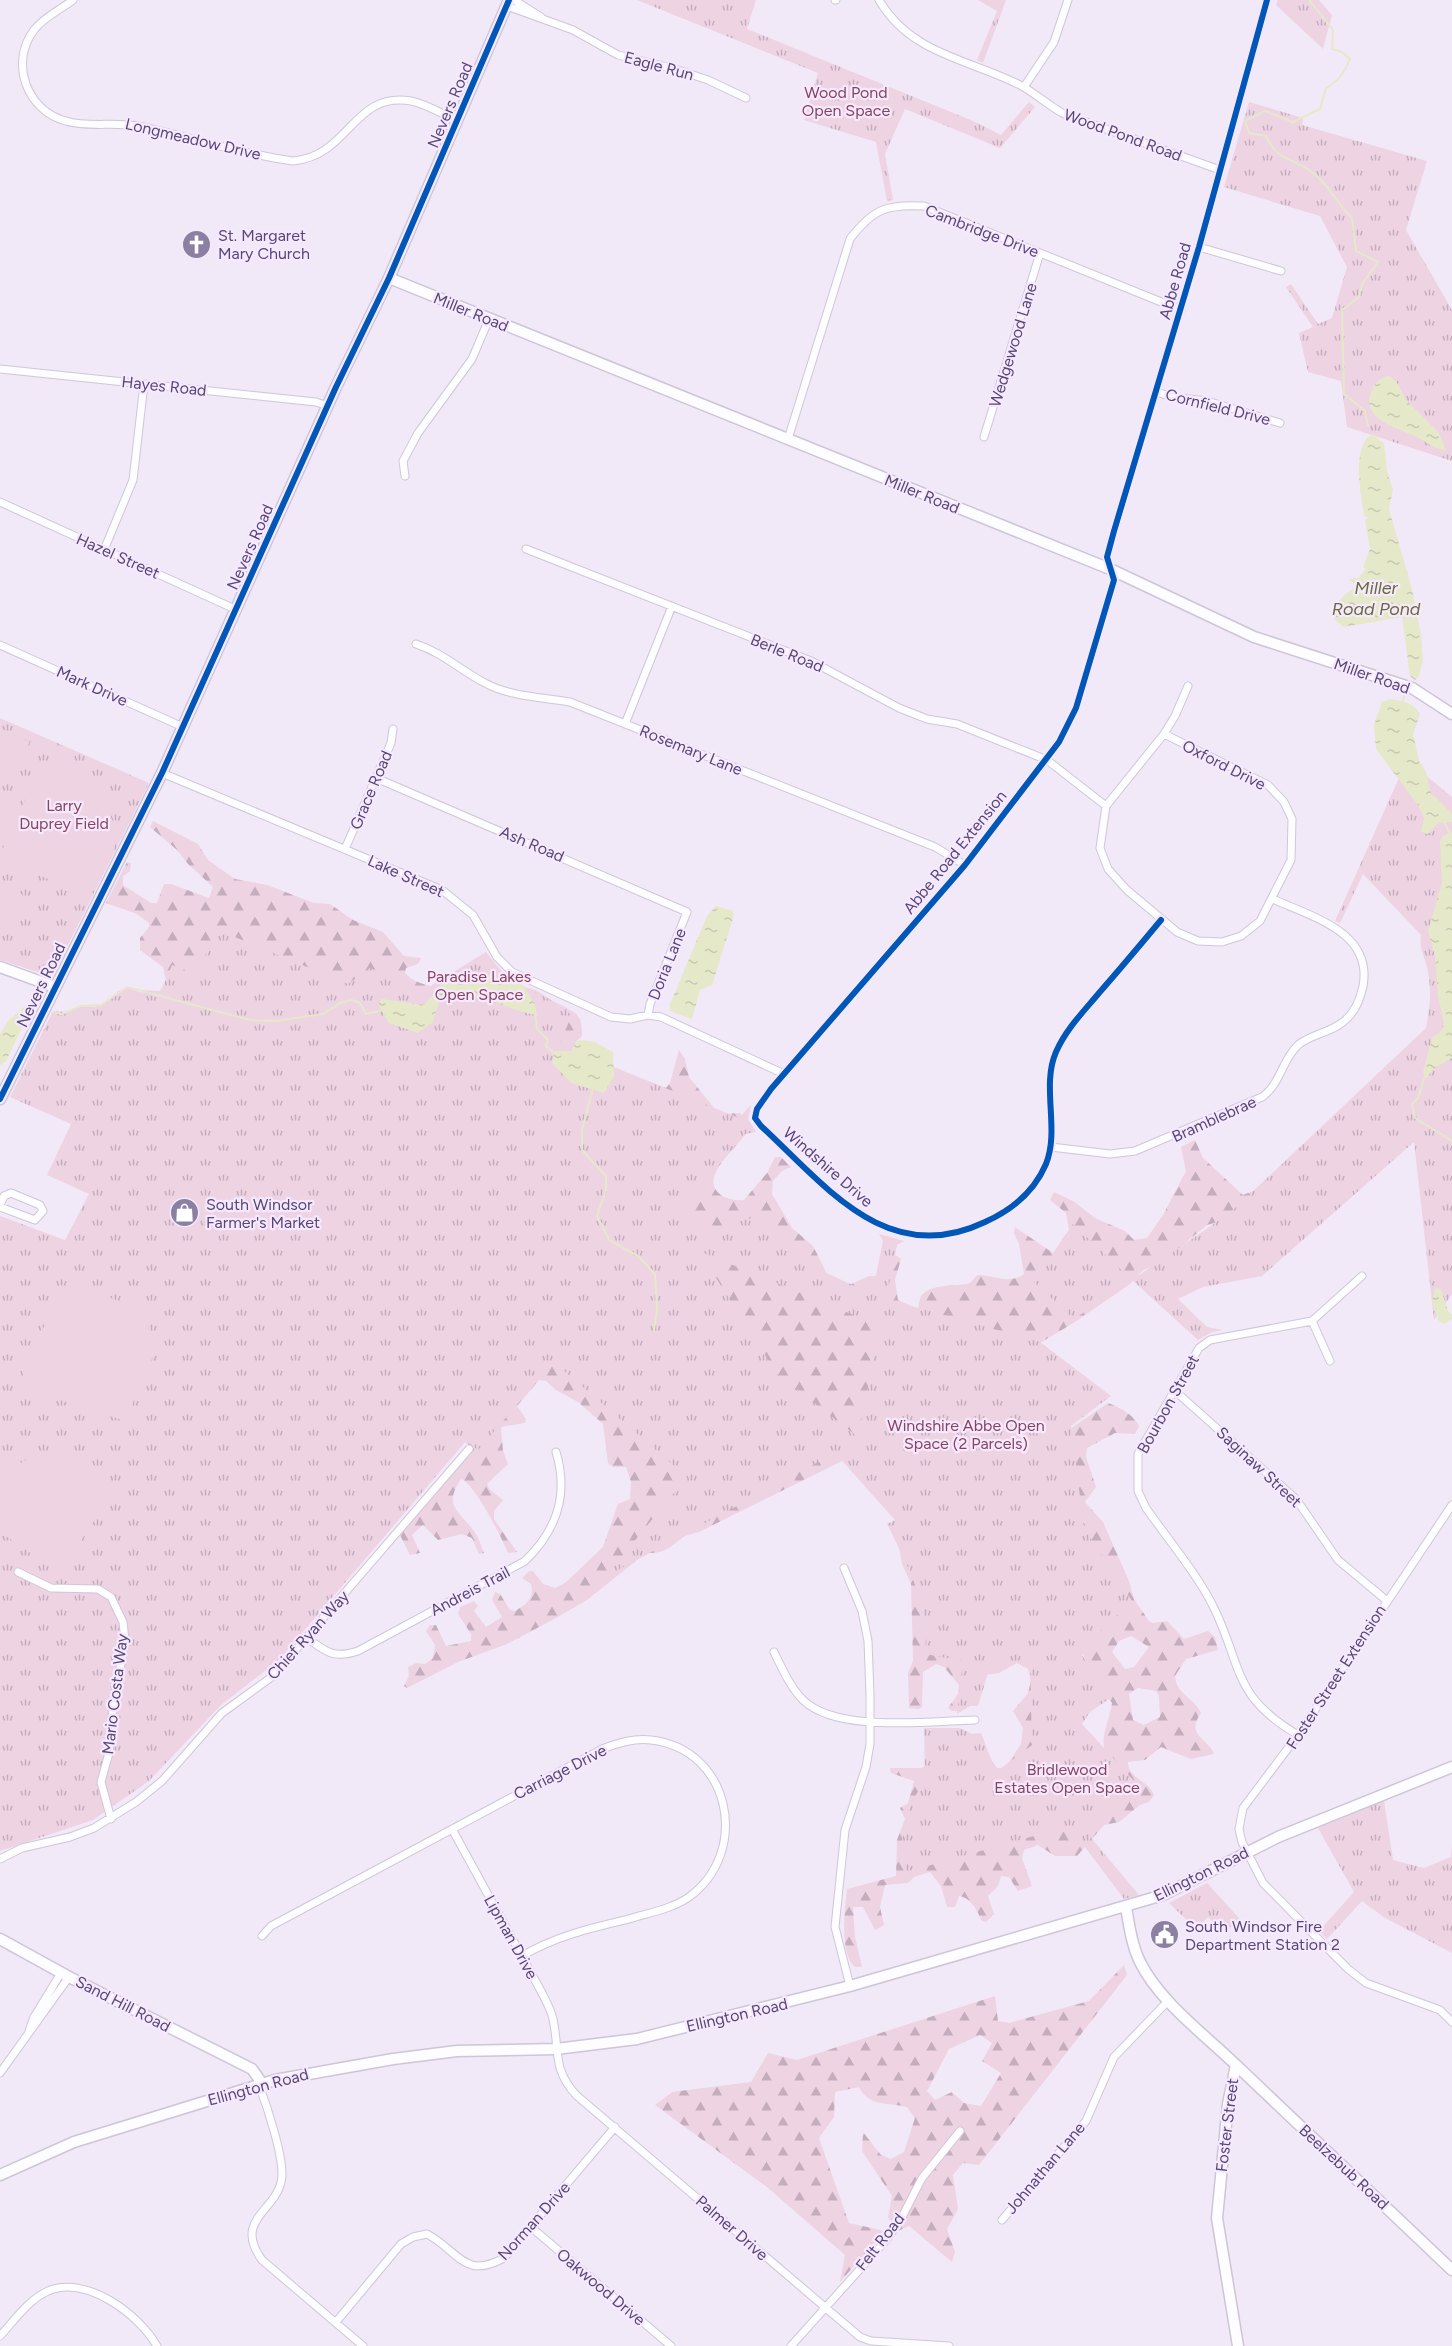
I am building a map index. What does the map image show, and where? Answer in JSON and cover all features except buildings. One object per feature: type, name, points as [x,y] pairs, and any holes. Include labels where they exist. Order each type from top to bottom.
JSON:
[{"type":"street","name":"Longmeadow Drive","points":[[73,0],[48,17],[33,31],[25,48],[23,69],[27,90],[33,99],[48,113],[69,122],[126,123],[293,161],[315,158],[325,152],[367,111],[387,102],[409,101],[422,104],[458,121]]},
{"type":"street","name":"Wood Pond Road","points":[[879,0],[888,15],[905,33],[923,45],[1024,87],[1044,103],[1064,114],[1220,170]]},
{"type":"street","points":[[1024,87],[1054,42],[1068,0]]},
{"type":"street","name":"Abbe Road","points":[[1110,569],[1107,557],[1114,531],[1181,310],[1267,0]]},
{"type":"street","name":"Nevers Road","points":[[0,1099],[162,773],[328,406],[389,278],[510,2]]},
{"type":"street","name":"Eagle Run","points":[[510,2],[528,15],[541,16],[573,30],[618,55],[675,69],[746,98]]},
{"type":"street","name":"Cambridge Drive","points":[[788,439],[850,239],[872,214],[896,206],[924,206],[1181,310]]},
{"type":"street","points":[[1199,247],[1281,271]]},
{"type":"street","name":"Wedgewood Lane","points":[[984,437],[1040,253]]},
{"type":"street","name":"Miller Road","points":[[389,278],[1110,569],[1254,637],[1412,688],[1452,714]]},
{"type":"street","points":[[405,476],[403,461],[418,432],[472,359],[489,319]]},
{"type":"street","name":"Hayes Road","points":[[0,369],[316,402],[328,406]]},
{"type":"street","points":[[104,550],[133,480],[144,384]]},
{"type":"street","name":"Cornfield Drive","points":[[1157,392],[1172,397],[1208,401],[1280,423]]},
{"type":"street","name":"Hazel Street","points":[[0,502],[237,610]]},
{"type":"street","name":"Berle Road","points":[[526,549],[810,661],[900,708],[927,718],[957,724],[1047,760]]},
{"type":"street","name":"Abbe Road Extension","points":[[755,1118],[757,1109],[784,1074],[965,865],[1047,760],[1069,726],[1114,580],[1110,569]]},
{"type":"street","points":[[625,724],[672,606]]},
{"type":"street","name":"Rosemary Lane","points":[[416,644],[435,650],[485,683],[523,696],[570,702],[935,847],[965,865]]},
{"type":"street","name":"Mark Drive","points":[[0,645],[183,727]]},
{"type":"street","points":[[1164,734],[1175,717],[1188,686]]},
{"type":"street","name":"Grace Road","points":[[345,849],[391,743],[393,729]]},
{"type":"street","name":"Oxford Drive","points":[[1164,734],[1268,785],[1284,802],[1292,819],[1291,860],[1260,921],[1241,936],[1222,942],[1198,941],[1177,932],[1127,890],[1108,869],[1100,848],[1106,806],[1164,734]]},
{"type":"street","points":[[1047,760],[1106,806]]},
{"type":"street","name":"Lake Street","points":[[162,773],[442,890],[473,915],[498,957],[512,972],[611,1017],[630,1019],[648,1015],[661,1017],[784,1074]]},
{"type":"street","name":"Ash Road","points":[[376,778],[687,912]]},
{"type":"street","name":"Bramblebrae","points":[[1051,1147],[1110,1154],[1135,1151],[1262,1097],[1272,1091],[1288,1058],[1298,1045],[1342,1023],[1355,1010],[1365,975],[1363,958],[1355,946],[1336,928],[1273,899]]},
{"type":"street","name":"Doria Lane","points":[[648,1015],[650,1004],[687,912]]},
{"type":"street","name":"Windshire Drive","points":[[755,1118],[828,1189],[859,1215],[878,1226],[916,1235],[955,1233],[972,1228],[1006,1211],[1032,1188],[1040,1177],[1051,1147],[1051,1086],[1055,1053],[1069,1029],[1161,920]]},
{"type":"street","points":[[0,967],[55,987]]},
{"type":"street","points":[[11,1193],[40,1205],[43,1209],[40,1218],[35,1220],[0,1206],[4,1196],[11,1193]]},
{"type":"street","points":[[1330,1360],[1312,1321],[1362,1276]]},
{"type":"street","name":"Bourbon Street","points":[[1298,1735],[1262,1709],[1240,1681],[1213,1606],[1146,1508],[1138,1491],[1138,1454],[1199,1348],[1210,1340],[1312,1321]]},
{"type":"street","name":"Saginaw Street","points":[[1174,1390],[1296,1499],[1338,1560],[1386,1600]]},
{"type":"street","name":"Chief Ryan Way","points":[[0,1859],[22,1848],[70,1837],[111,1819],[162,1781],[222,1713],[273,1676],[469,1449]]},
{"type":"street","name":"Andreis Trail","points":[[307,1638],[326,1652],[343,1656],[358,1651],[525,1561],[540,1546],[554,1526],[561,1505],[562,1471],[556,1452]]},
{"type":"street","name":"Foster Street Extension","points":[[1452,1505],[1386,1600],[1298,1735],[1243,1808],[1239,1829],[1246,1853],[1263,1883],[1278,1901],[1366,1983],[1440,2010],[1452,2022]]},
{"type":"street","points":[[844,1568],[862,1611],[868,1641],[871,1722],[866,1767],[843,1839],[835,1927],[850,1986]]},
{"type":"street","name":"Mario Costa Way","points":[[18,1572],[51,1588],[98,1589],[111,1598],[123,1622],[125,1640],[111,1722],[109,1753],[101,1782],[111,1819]]},
{"type":"street","points":[[774,1652],[788,1680],[803,1700],[822,1714],[843,1720],[871,1722],[975,1720]]},
{"type":"street","name":"Carriage Drive","points":[[262,1935],[272,1926],[602,1749],[624,1741],[651,1740],[676,1748],[701,1764],[716,1784],[724,1808],[727,1830],[723,1853],[710,1878],[688,1898],[660,1910],[564,1936],[522,1956]]},
{"type":"street","name":"Ellington Road","points":[[0,2175],[74,2142],[259,2085],[393,2059],[457,2051],[556,2049],[637,2039],[850,1986],[1163,1895],[1278,1837],[1452,1767]]},
{"type":"street","name":"Lipman Drive","points":[[452,1829],[522,1956],[553,2019],[556,2049]]},
{"type":"street","name":"Foster Street","points":[[1125,1907],[1139,1961],[1169,2000],[1236,2065],[1228,2104],[1217,2218],[1238,2346]]},
{"type":"street","name":"Sand Hill Road","points":[[0,1939],[65,1975],[247,2068],[253,2080],[259,2085]]},
{"type":"street","points":[[0,2073],[29,2031],[33,2017],[65,1975]]},
{"type":"street","name":"Johnathan Lane","points":[[1002,2220],[1086,2121],[1114,2057],[1169,2000]]},
{"type":"street","name":"Palmer Drive","points":[[556,2049],[557,2067],[564,2083],[576,2095],[860,2337],[871,2341],[902,2345],[949,2346]]},
{"type":"street","name":"Beelzebub Road","points":[[1236,2065],[1452,2270]]},
{"type":"street","points":[[259,2085],[282,2173],[278,2191],[255,2222],[253,2248],[262,2260],[363,2346]]},
{"type":"street","name":"Norman Drive","points":[[336,2322],[401,2244],[413,2237],[427,2234],[472,2266],[488,2267],[504,2258],[532,2228],[615,2127]]},
{"type":"street","name":"Felt Road","points":[[791,2346],[887,2239],[901,2219],[918,2184],[960,2131]]},
{"type":"street","name":"Oakwood Drive","points":[[532,2228],[671,2346]]},
{"type":"street","points":[[0,2336],[30,2304],[48,2291],[67,2287],[91,2290],[110,2300],[152,2337],[157,2346]]},
{"type":"green space","name":"Wood Pond Open Space","points":[[637,0],[756,0],[747,29],[973,121],[1001,135],[1029,102],[1035,107],[1000,148],[905,109],[885,154],[893,200],[887,201],[876,142],[804,120],[818,73]]},
{"type":"green space","points":[[978,0],[1006,0],[983,63],[977,60],[997,11]]},
{"type":"green space","points":[[1278,0],[1319,0],[1332,15],[1323,49],[1276,5]]},
{"type":"green space","points":[[1249,102],[1303,118],[1302,125],[1427,161],[1406,230],[1452,310],[1452,461],[1347,427],[1341,381],[1308,372],[1299,333],[1313,327],[1286,287],[1291,284],[1318,324],[1332,318],[1347,267],[1320,216],[1224,187]]},
{"type":"green space","name":"Larry Duprey Field","points":[[0,718],[149,783],[59,963],[41,973],[0,960]]},
{"type":"green space","points":[[0,728],[30,742],[19,762],[0,775]]},
{"type":"green space","points":[[1407,760],[1452,797],[1452,1294],[1434,1320],[1414,1142],[1262,1276],[1203,1287],[1178,1299],[1207,1327],[1223,1330],[1212,1332],[1198,1340],[1132,1280],[1231,1212],[1426,1028],[1430,990],[1429,975],[1421,948],[1421,935],[1363,874],[1340,923],[1335,921]]},
{"type":"green space","points":[[42,764],[66,769],[85,780],[100,796],[112,820],[116,841],[107,865],[89,898],[5,859],[2,851],[10,831],[0,836],[0,794],[8,804],[15,821]]},
{"type":"green space","points":[[153,821],[198,844],[208,860],[235,879],[267,885],[314,903],[330,904],[353,920],[383,932],[404,956],[421,958],[418,964],[406,968],[405,973],[416,981],[446,988],[514,987],[539,992],[577,1014],[581,1022],[582,1036],[575,1043],[572,1051],[666,1088],[670,1083],[679,1050],[685,1059],[689,1077],[715,1109],[723,1114],[740,1113],[751,1125],[717,1170],[714,1179],[715,1187],[726,1198],[744,1200],[767,1173],[775,1157],[781,1157],[791,1167],[782,1171],[773,1181],[772,1194],[792,1228],[813,1246],[828,1276],[847,1286],[869,1276],[882,1276],[895,1255],[901,1259],[895,1280],[898,1300],[918,1309],[922,1295],[932,1289],[970,1283],[977,1275],[1007,1279],[1018,1277],[1024,1274],[1019,1244],[1014,1233],[1015,1227],[1053,1253],[1069,1230],[1066,1213],[1050,1200],[1054,1192],[1073,1201],[1095,1218],[1125,1231],[1134,1240],[1147,1238],[1163,1215],[1186,1171],[1181,1147],[1195,1140],[1203,1158],[1243,1195],[1263,1187],[1218,1222],[1207,1225],[1160,1264],[1143,1270],[1130,1284],[1075,1322],[852,1456],[701,1531],[684,1537],[666,1550],[646,1553],[587,1600],[556,1618],[507,1644],[458,1662],[407,1688],[404,1686],[409,1676],[408,1667],[416,1663],[425,1664],[433,1658],[435,1645],[426,1631],[430,1625],[436,1625],[446,1646],[471,1641],[471,1634],[458,1614],[460,1607],[474,1601],[478,1606],[474,1611],[486,1627],[502,1617],[492,1600],[495,1592],[500,1594],[510,1610],[515,1611],[529,1600],[532,1594],[531,1584],[522,1578],[529,1571],[533,1571],[543,1584],[555,1588],[565,1583],[603,1547],[618,1504],[630,1499],[631,1482],[626,1467],[613,1467],[608,1463],[603,1424],[578,1402],[556,1390],[546,1381],[539,1380],[517,1406],[526,1419],[525,1423],[501,1427],[503,1451],[508,1464],[487,1484],[490,1490],[503,1500],[494,1511],[494,1519],[517,1552],[508,1553],[480,1501],[467,1483],[461,1479],[453,1496],[453,1502],[476,1534],[484,1553],[479,1554],[472,1538],[462,1534],[438,1540],[423,1525],[412,1535],[420,1553],[410,1555],[400,1535],[441,1487],[469,1445],[462,1440],[140,990],[160,991],[166,980],[163,967],[140,950],[140,938],[149,927],[149,923],[137,914],[106,903],[127,862],[131,863],[130,871],[123,876],[123,885],[151,903],[157,903],[164,884],[171,884],[209,898],[213,887],[188,864],[177,850],[150,827]]},
{"type":"green space","points":[[0,884],[23,895],[11,915],[0,924]]},
{"type":"green space","points":[[218,930],[348,984],[370,968],[424,990],[486,952],[507,978],[567,1008],[571,1017],[559,1045],[739,1118],[751,1105],[748,1119],[756,1132],[745,1134],[681,1210],[698,1232],[756,1217],[796,1259],[872,1294],[883,1241],[879,1234],[904,1241],[897,1245],[886,1299],[1040,1342],[1111,1396],[1071,1426],[1084,1528],[1134,1604],[1107,1622],[1082,1655],[1109,1699],[1090,1712],[1082,1724],[1136,1783],[1087,1833],[1139,1895],[1124,1899],[1069,1826],[906,1872],[902,1841],[911,1803],[925,1780],[924,1728],[960,1728],[972,1734],[981,1733],[996,1772],[1032,1745],[1030,1661],[991,1663],[978,1706],[970,1706],[957,1714],[963,1661],[925,1654],[926,1636],[921,1603],[910,1571],[887,1524],[895,1520],[835,1453],[605,1577],[687,1477],[554,1362],[478,1450],[466,1441],[279,1660],[221,1705],[149,1781],[93,1820],[0,1851],[0,1216],[65,1240],[89,1194],[47,1175],[71,1124],[10,1097],[53,1011],[66,1012],[81,1006],[95,1007],[111,999],[118,991],[128,988],[158,998],[172,965],[196,974]],"holes":[[[699,1251],[880,1326],[858,1437],[777,1374]]]},
{"type":"green space","points":[[1073,1224],[1132,1280],[1074,1319],[1034,1282]]},
{"type":"green space","points":[[69,1280],[139,1310],[147,1323],[155,1352],[125,1421],[29,1390],[21,1369]]},
{"type":"green space","name":"Bridlewood Estates Open Space","points":[[1108,1403],[1126,1412],[1139,1426],[1135,1434],[1115,1433],[1087,1448],[1086,1457],[1096,1487],[1085,1502],[1103,1522],[1129,1581],[1134,1599],[1149,1621],[1153,1623],[1167,1621],[1184,1639],[1208,1631],[1215,1637],[1218,1650],[1186,1659],[1175,1676],[1179,1688],[1201,1713],[1195,1727],[1196,1732],[1214,1754],[1191,1759],[1161,1747],[1145,1760],[1128,1762],[1131,1772],[1148,1786],[1154,1795],[1149,1802],[1140,1805],[1119,1822],[1104,1825],[1077,1856],[1055,1856],[1038,1845],[1024,1850],[1022,1858],[1032,1886],[1018,1891],[1009,1877],[1001,1876],[998,1886],[988,1896],[994,1914],[986,1922],[982,1921],[964,1897],[959,1896],[955,1907],[947,1907],[941,1886],[930,1872],[914,1877],[908,1883],[885,1885],[880,1907],[884,1925],[875,1930],[863,1907],[853,1907],[855,1937],[862,1967],[855,1967],[850,1960],[845,1941],[844,1918],[847,1889],[896,1876],[897,1840],[905,1819],[900,1808],[908,1803],[914,1781],[891,1773],[890,1768],[922,1768],[970,1733],[974,1735],[997,1768],[1005,1768],[1021,1744],[1023,1728],[1013,1711],[1028,1693],[1031,1681],[1028,1669],[1017,1663],[999,1673],[985,1675],[960,1711],[952,1711],[948,1708],[958,1694],[959,1685],[944,1667],[936,1664],[923,1672],[922,1707],[909,1708],[908,1673],[913,1661],[911,1584],[902,1564],[899,1546],[1018,1642],[1069,1719],[1105,1751],[1104,1733],[1112,1703],[1089,1673],[1083,1653],[1084,1541],[1067,1431]],"holes":[[[1131,1636],[1149,1647],[1134,1667],[1125,1669],[1112,1652],[1119,1641]],[[1138,1688],[1156,1691],[1159,1696],[1160,1717],[1144,1725],[1133,1720],[1129,1694]]]},
{"type":"green space","points":[[62,1452],[116,1488],[62,1569],[52,1568],[0,1532],[0,1479],[28,1459]]},
{"type":"green space","points":[[1384,1801],[1393,1860],[1424,1868],[1451,1857],[1452,1845],[1452,1953],[1385,1918],[1362,1901],[1327,1939],[1319,1931],[1354,1892],[1318,1828]]},
{"type":"green space","points":[[1207,1883],[1239,1918],[1225,1933],[1208,1917],[1196,1929],[1169,1903]]},
{"type":"green space","points":[[1124,1965],[1127,1975],[979,2165],[963,2163],[953,2175],[958,2209],[947,2229],[955,2252],[952,2262],[909,2226],[898,2231],[888,2217],[892,2196],[862,2151],[863,2132],[881,2155],[891,2159],[904,2152],[915,2118],[907,2107],[873,2101],[859,2087],[835,2092],[834,2117],[819,2138],[849,2223],[885,2231],[840,2282],[845,2255],[768,2188],[655,2105],[672,2092],[751,2082],[768,2053],[797,2060],[995,1996],[998,2021],[1009,2023],[1089,2001]],"holes":[[[980,2035],[992,2043],[982,2061],[1001,2073],[981,2106],[964,2103],[952,2092],[935,2100],[927,2091],[949,2049]]]},
{"type":"water","points":[[1389,376],[1396,381],[1406,400],[1439,433],[1446,450],[1391,426],[1375,416],[1369,400],[1372,390],[1379,380]]},
{"type":"water","name":"Miller Road Pond","points":[[1372,434],[1384,443],[1387,471],[1393,490],[1389,509],[1412,589],[1421,635],[1423,660],[1419,676],[1415,680],[1410,676],[1402,617],[1344,627],[1335,620],[1338,603],[1344,595],[1358,585],[1348,579],[1358,578],[1366,569],[1363,567],[1370,549],[1365,521],[1368,517],[1364,516],[1361,496],[1359,460],[1361,449]]},
{"type":"water","points":[[1390,699],[1411,705],[1420,714],[1413,734],[1419,760],[1426,772],[1431,793],[1452,814],[1452,822],[1438,823],[1428,835],[1421,831],[1424,818],[1418,805],[1376,749],[1374,725],[1382,702]]},
{"type":"water","points":[[1452,832],[1452,1058],[1433,1069],[1427,1078],[1423,1072],[1432,1038],[1442,1030],[1444,1023],[1438,996],[1435,956],[1428,931],[1442,883],[1440,842],[1443,836]]},
{"type":"water","points":[[716,906],[733,911],[734,915],[712,985],[700,990],[692,1019],[670,1011],[670,1004],[707,916]]},
{"type":"water","points":[[485,973],[523,985],[535,1004],[537,1015],[488,1000],[461,995],[439,1002],[433,1022],[418,1033],[389,1023],[378,1004],[382,999],[424,1005],[445,980],[465,974]]},
{"type":"water","points":[[25,1006],[27,1017],[6,1061],[0,1066],[0,1034],[8,1021]]},
{"type":"water","points":[[580,1040],[595,1042],[613,1052],[614,1077],[604,1093],[571,1083],[552,1063],[555,1051],[572,1051],[575,1043]]},
{"type":"water","points":[[1435,1288],[1441,1289],[1448,1311],[1452,1315],[1452,1319],[1444,1324],[1439,1321],[1432,1303]]},
{"type":"waterway","points":[[1309,0],[1333,30],[1332,49],[1342,52],[1350,59],[1346,67],[1337,80],[1326,88],[1320,109],[1293,122],[1265,111],[1245,121],[1249,133],[1266,136],[1278,153],[1308,169],[1321,180],[1352,218],[1356,251],[1378,262],[1362,284],[1359,297],[1342,310],[1344,394],[1365,411],[1368,426]]},
{"type":"waterway","points":[[1403,700],[1406,691]]},
{"type":"waterway","points":[[1443,819],[1452,838]]},
{"type":"waterway","points":[[53,1012],[62,1014],[81,1006],[101,1005],[127,987],[250,1020],[276,1021],[323,1014],[340,1003],[352,1000],[360,1003],[366,1014],[384,1010]]},
{"type":"waterway","points":[[535,1013],[537,1029],[548,1040],[546,1046],[554,1053]]},
{"type":"waterway","points":[[1426,1073],[1418,1098],[1412,1104],[1415,1118],[1452,1141]]},
{"type":"waterway","points":[[593,1088],[582,1130],[582,1150],[606,1176],[606,1190],[597,1216],[609,1240],[638,1256],[655,1274],[657,1310],[654,1330]]},
{"type":"cycle path","points":[[0,1099],[162,773],[336,387],[389,278],[509,0]]},
{"type":"cycle path","points":[[1161,920],[1076,1021],[1060,1044],[1052,1065],[1050,1079],[1051,1137],[1046,1164],[1035,1183],[1021,1199],[985,1222],[950,1234],[918,1235],[888,1228],[860,1214],[834,1195],[755,1118],[757,1109],[771,1089],[965,865],[1059,742],[1076,708],[1114,580],[1107,557],[1114,531],[1199,247],[1267,0]]},
{"type":"place","name":"St. Margaret Mary Church","points":[[197,244]]},
{"type":"place","name":"South Windsor Farmer's Market","points":[[185,1213]]},
{"type":"place","name":"South Windsor Fire Department Station 2","points":[[1164,1935]]},
{"type":"park label","name":"Paradise Lakes Open Space","points":[[479,985]]},
{"type":"park label","name":"Windshire Abbe Open Space (2 Parcels)","points":[[966,1434]]}]
